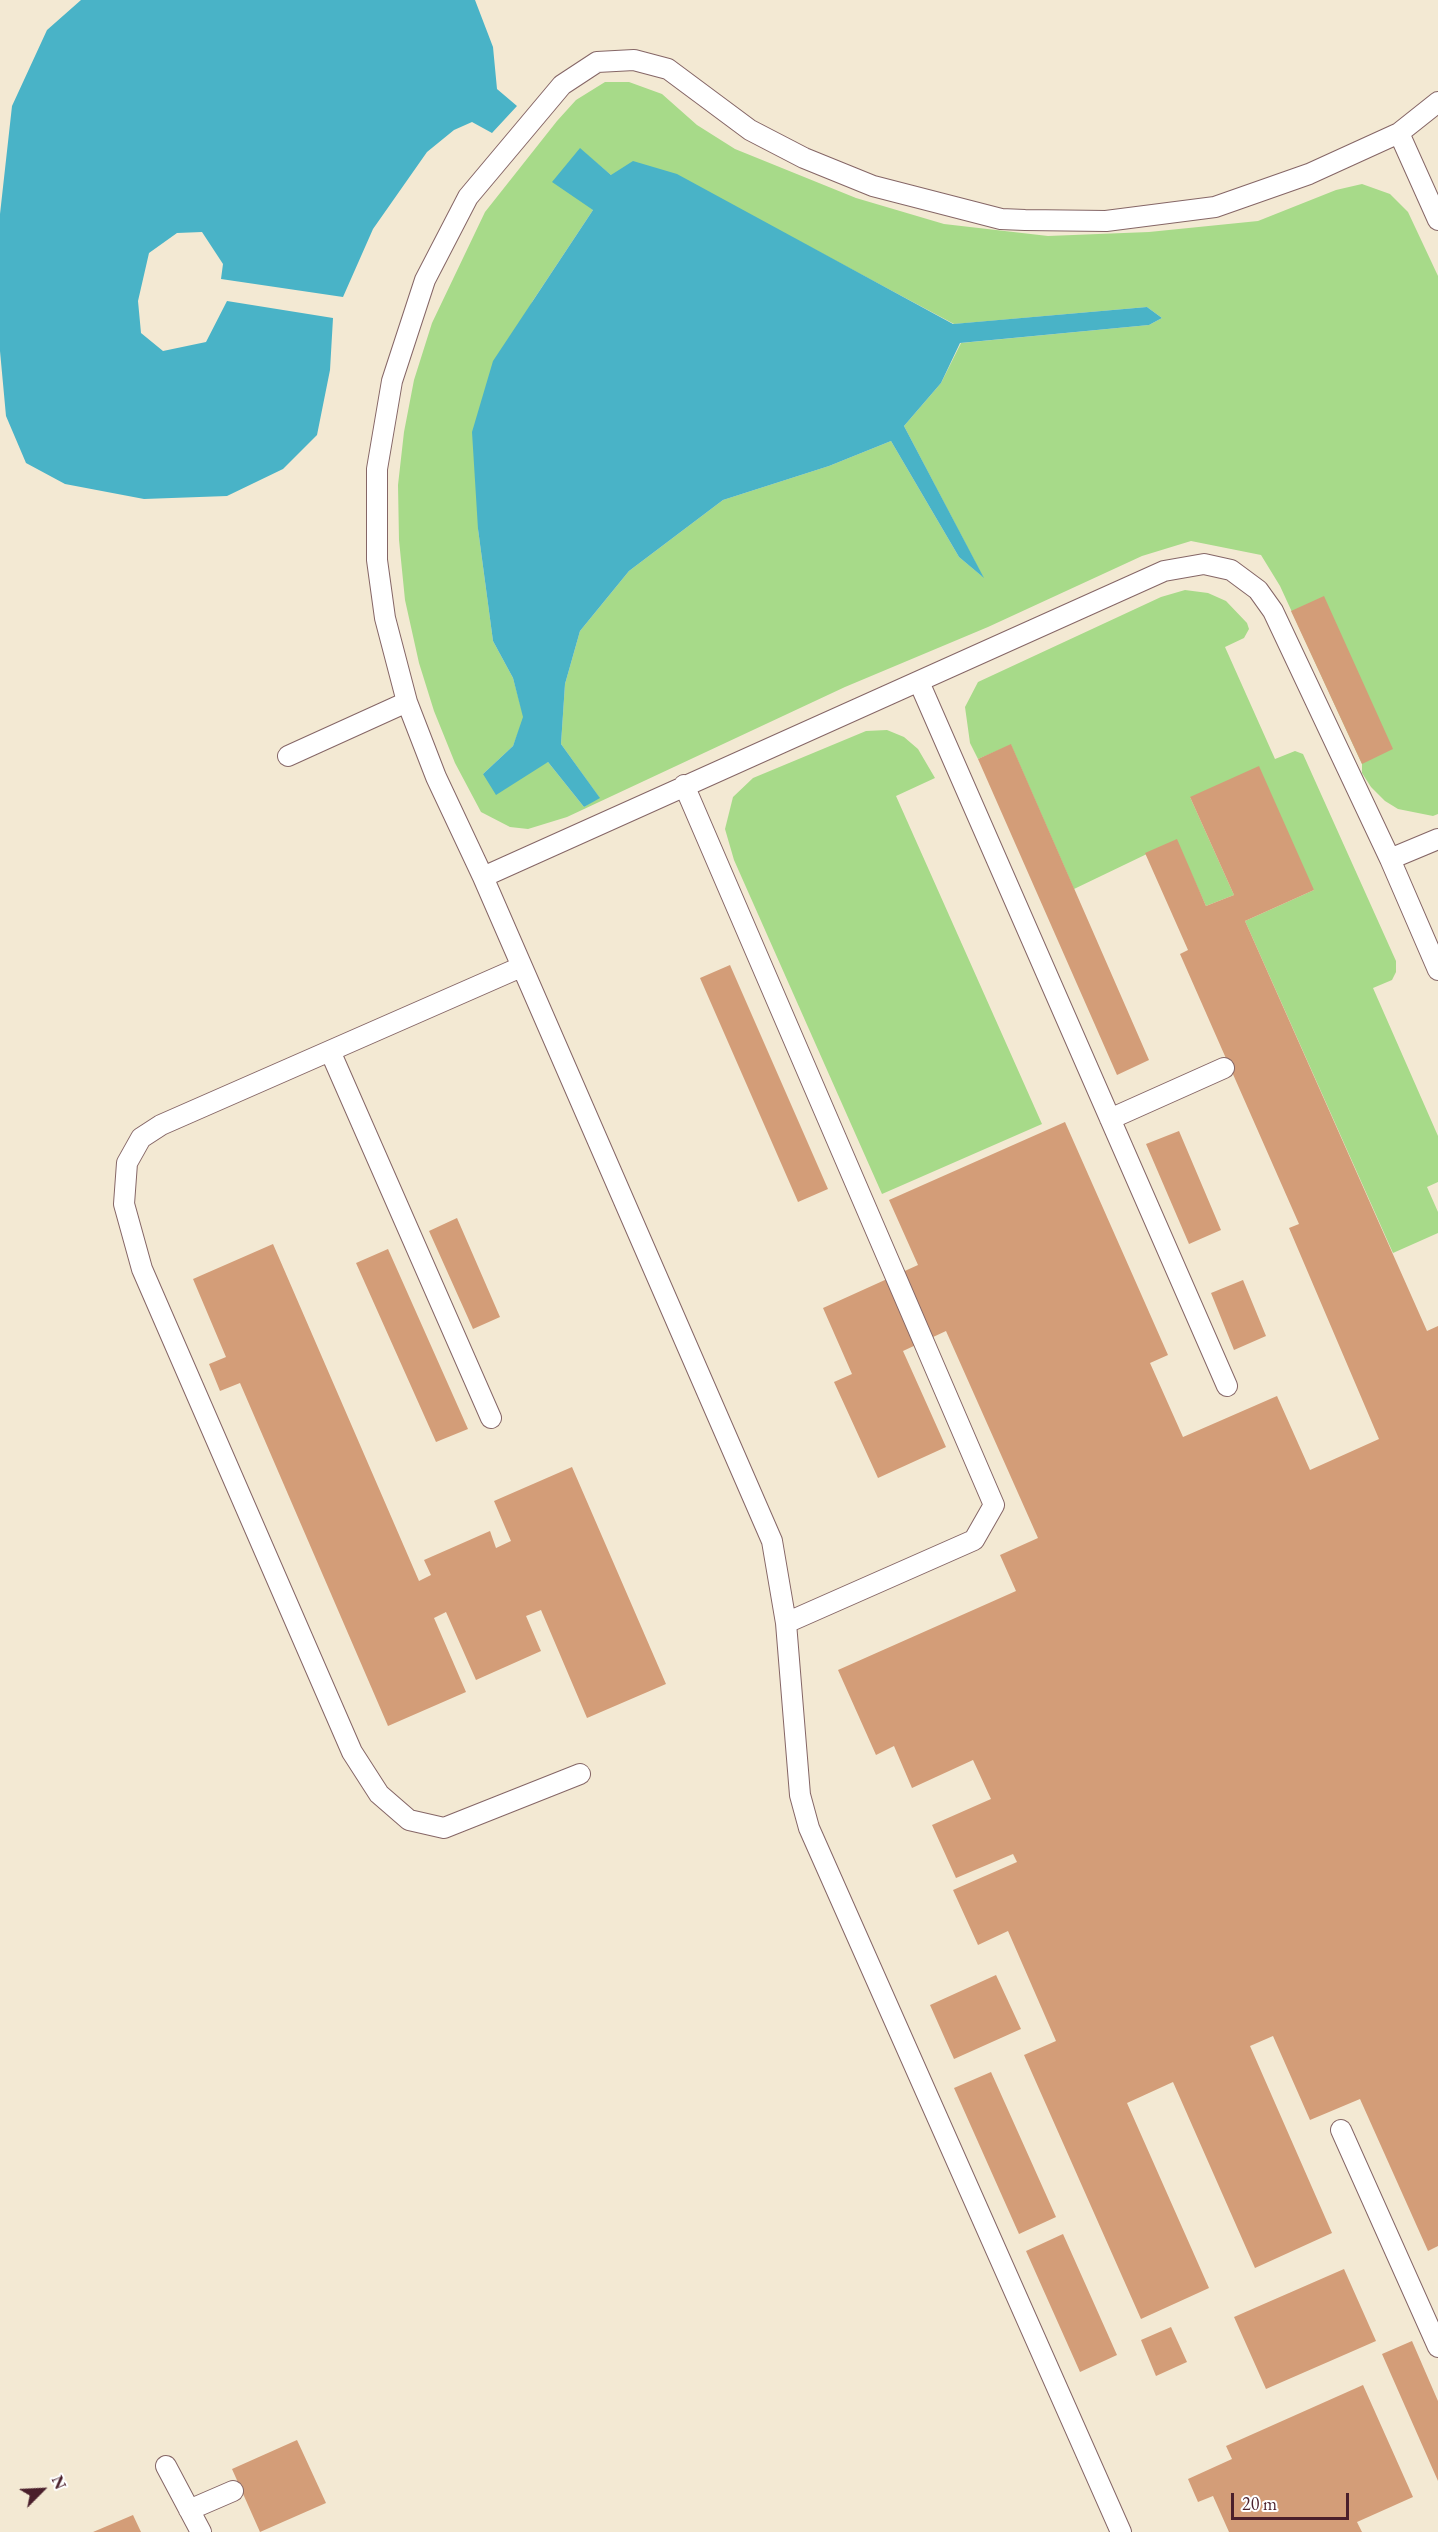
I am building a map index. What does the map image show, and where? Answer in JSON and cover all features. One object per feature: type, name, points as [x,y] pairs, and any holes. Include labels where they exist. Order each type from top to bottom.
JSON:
[{"type":"lane","points":[[1121,2532],[809,1828],[800,1795],[786,1623],[772,1541],[483,877],[436,777],[407,702],[385,618],[377,560],[378,469],[392,381],[425,280],[468,196],[562,85],[597,62],[634,60],[668,69],[750,130],[804,158],[873,186],[1000,219],[1106,221],[1215,207],[1309,174],[1399,133],[1438,102]]},
{"type":"lane","points":[[1399,133],[1438,220]]},
{"type":"lane","points":[[483,877],[1164,571],[1204,564],[1231,570],[1258,590],[1273,611],[1390,859],[1438,970]]},
{"type":"lane","points":[[919,681],[1227,1386]]},
{"type":"lane","points":[[288,756],[407,702]]},
{"type":"lane","points":[[684,785],[994,1505],[974,1540],[786,1623]]},
{"type":"lane","points":[[1390,859],[1438,839]]},
{"type":"lane","points":[[521,968],[181,1115],[141,1138],[127,1163],[124,1204],[142,1269],[352,1752],[379,1794],[409,1820],[444,1828],[580,1774]]},
{"type":"lane","points":[[330,1051],[491,1418]]},
{"type":"lane","points":[[1110,1119],[1224,1068]]},
{"type":"lane","points":[[1341,2130],[1438,2347]]},
{"type":"lane","points":[[166,2466],[201,2532]]},
{"type":"lane","points":[[189,2510],[233,2491]]},
{"type":"green space","points":[[605,82],[629,82],[662,94],[697,125],[735,149],[856,198],[944,224],[1048,236],[1149,232],[1258,221],[1336,190],[1362,184],[1390,194],[1408,212],[1438,276],[1438,814],[1433,816],[1398,809],[1385,801],[1371,787],[1362,773],[1362,764],[1280,586],[1261,555],[1191,541],[1142,556],[988,627],[845,687],[567,817],[528,829],[510,827],[481,812],[455,763],[434,711],[419,663],[405,600],[399,540],[398,485],[404,432],[414,380],[432,323],[485,212],[576,100]],"holes":[[[580,149],[611,175],[767,224],[954,324],[1147,307],[1162,318],[1149,325],[961,343],[941,383],[904,426],[983,577],[959,557],[891,441],[829,466],[723,500],[629,571],[580,631],[565,684],[561,744],[599,797],[584,807],[548,762],[483,774],[513,746],[524,718],[513,678],[493,641],[478,529],[532,302],[593,210]]]},
{"type":"green space","points":[[1185,590],[1208,593],[1226,601],[1247,623],[1249,629],[1244,638],[1225,647],[1275,759],[1295,751],[1303,754],[1396,961],[1396,972],[1392,980],[1373,988],[1438,1136],[1438,1182],[1427,1187],[1438,1212],[1438,1233],[1393,1253],[1245,921],[1314,890],[1190,797],[1234,895],[1206,906],[1176,840],[1074,889],[1011,745],[978,759],[970,743],[965,707],[978,682],[1161,597]]},
{"type":"green space","points":[[887,730],[904,737],[918,749],[935,778],[896,796],[1042,1124],[882,1194],[734,860],[725,829],[733,797],[753,778],[866,731]]},
{"type":"water","points":[[81,0],[475,0],[493,47],[497,89],[517,106],[492,133],[472,122],[454,130],[427,152],[373,229],[343,297],[221,279],[223,264],[202,232],[177,233],[149,253],[138,301],[141,333],[163,351],[206,342],[227,301],[333,318],[330,370],[317,435],[283,469],[227,496],[144,499],[65,484],[26,463],[6,416],[0,351],[0,214],[12,106],[47,30]]},
{"type":"water","points":[[580,148],[611,175],[633,161],[677,174],[953,324],[1147,307],[1162,318],[1149,325],[960,343],[941,383],[904,426],[984,578],[959,557],[891,441],[829,466],[723,500],[629,571],[580,631],[565,684],[561,744],[600,798],[584,807],[548,762],[496,795],[483,774],[513,746],[523,717],[513,678],[493,641],[478,529],[472,432],[493,361],[593,210],[552,182]]},
{"type":"building","points":[[1324,596],[1393,749],[1362,764],[1291,611]]},
{"type":"building","points":[[1011,744],[1149,1060],[1117,1075],[978,759]]},
{"type":"building","points":[[1259,766],[1314,890],[1245,921],[1427,1331],[1438,1326],[1438,2246],[1428,2251],[1360,2099],[1310,2120],[1273,2036],[1250,2046],[1332,2233],[1255,2268],[1173,2082],[1127,2103],[1209,2288],[1141,2319],[1024,2055],[1056,2041],[1008,1931],[978,1945],[953,1890],[1017,1862],[1013,1854],[956,1878],[932,1825],[991,1799],[973,1760],[912,1788],[894,1746],[876,1755],[838,1670],[1016,1591],[1000,1555],[1038,1538],[946,1331],[903,1351],[946,1447],[878,1478],[834,1382],[852,1374],[823,1308],[918,1265],[889,1200],[1065,1122],[1168,1355],[1150,1363],[1183,1437],[1277,1396],[1310,1470],[1379,1439],[1289,1228],[1299,1224],[1180,954],[1188,950],[1145,853],[1177,839],[1206,906],[1234,895],[1190,797]]},
{"type":"building","points":[[730,965],[828,1189],[798,1202],[700,978]]},
{"type":"building","points":[[1179,1131],[1221,1230],[1189,1244],[1146,1144]]},
{"type":"building","points":[[457,1218],[500,1317],[473,1329],[429,1231]]},
{"type":"building","points":[[273,1244],[419,1581],[431,1575],[424,1560],[490,1531],[496,1548],[511,1541],[494,1501],[572,1467],[666,1684],[587,1718],[541,1610],[526,1616],[541,1651],[476,1680],[446,1612],[434,1618],[466,1692],[388,1726],[240,1383],[220,1391],[209,1364],[226,1357],[193,1279]]},
{"type":"building","points":[[388,1249],[468,1429],[436,1442],[356,1263]]},
{"type":"building","points":[[1243,1280],[1266,1336],[1234,1350],[1211,1293]]},
{"type":"building","points":[[996,1975],[1021,2029],[954,2059],[930,2005]]},
{"type":"building","points":[[991,2072],[1056,2217],[1019,2234],[954,2088]]},
{"type":"building","points":[[1063,2234],[1117,2355],[1080,2372],[1026,2251]]},
{"type":"building","points":[[1344,2269],[1376,2341],[1266,2389],[1234,2317]]},
{"type":"building","points":[[1171,2327],[1187,2362],[1156,2376],[1141,2340]]},
{"type":"building","points":[[1412,2341],[1438,2401],[1438,2481],[1382,2354]]},
{"type":"building","points":[[1363,2385],[1413,2497],[1357,2522],[1362,2532],[1229,2532],[1213,2496],[1198,2502],[1188,2479],[1232,2459],[1226,2446]]},
{"type":"building","points":[[297,2440],[326,2503],[260,2532],[232,2469]]},
{"type":"building","points":[[133,2515],[141,2532],[93,2532]]}]
